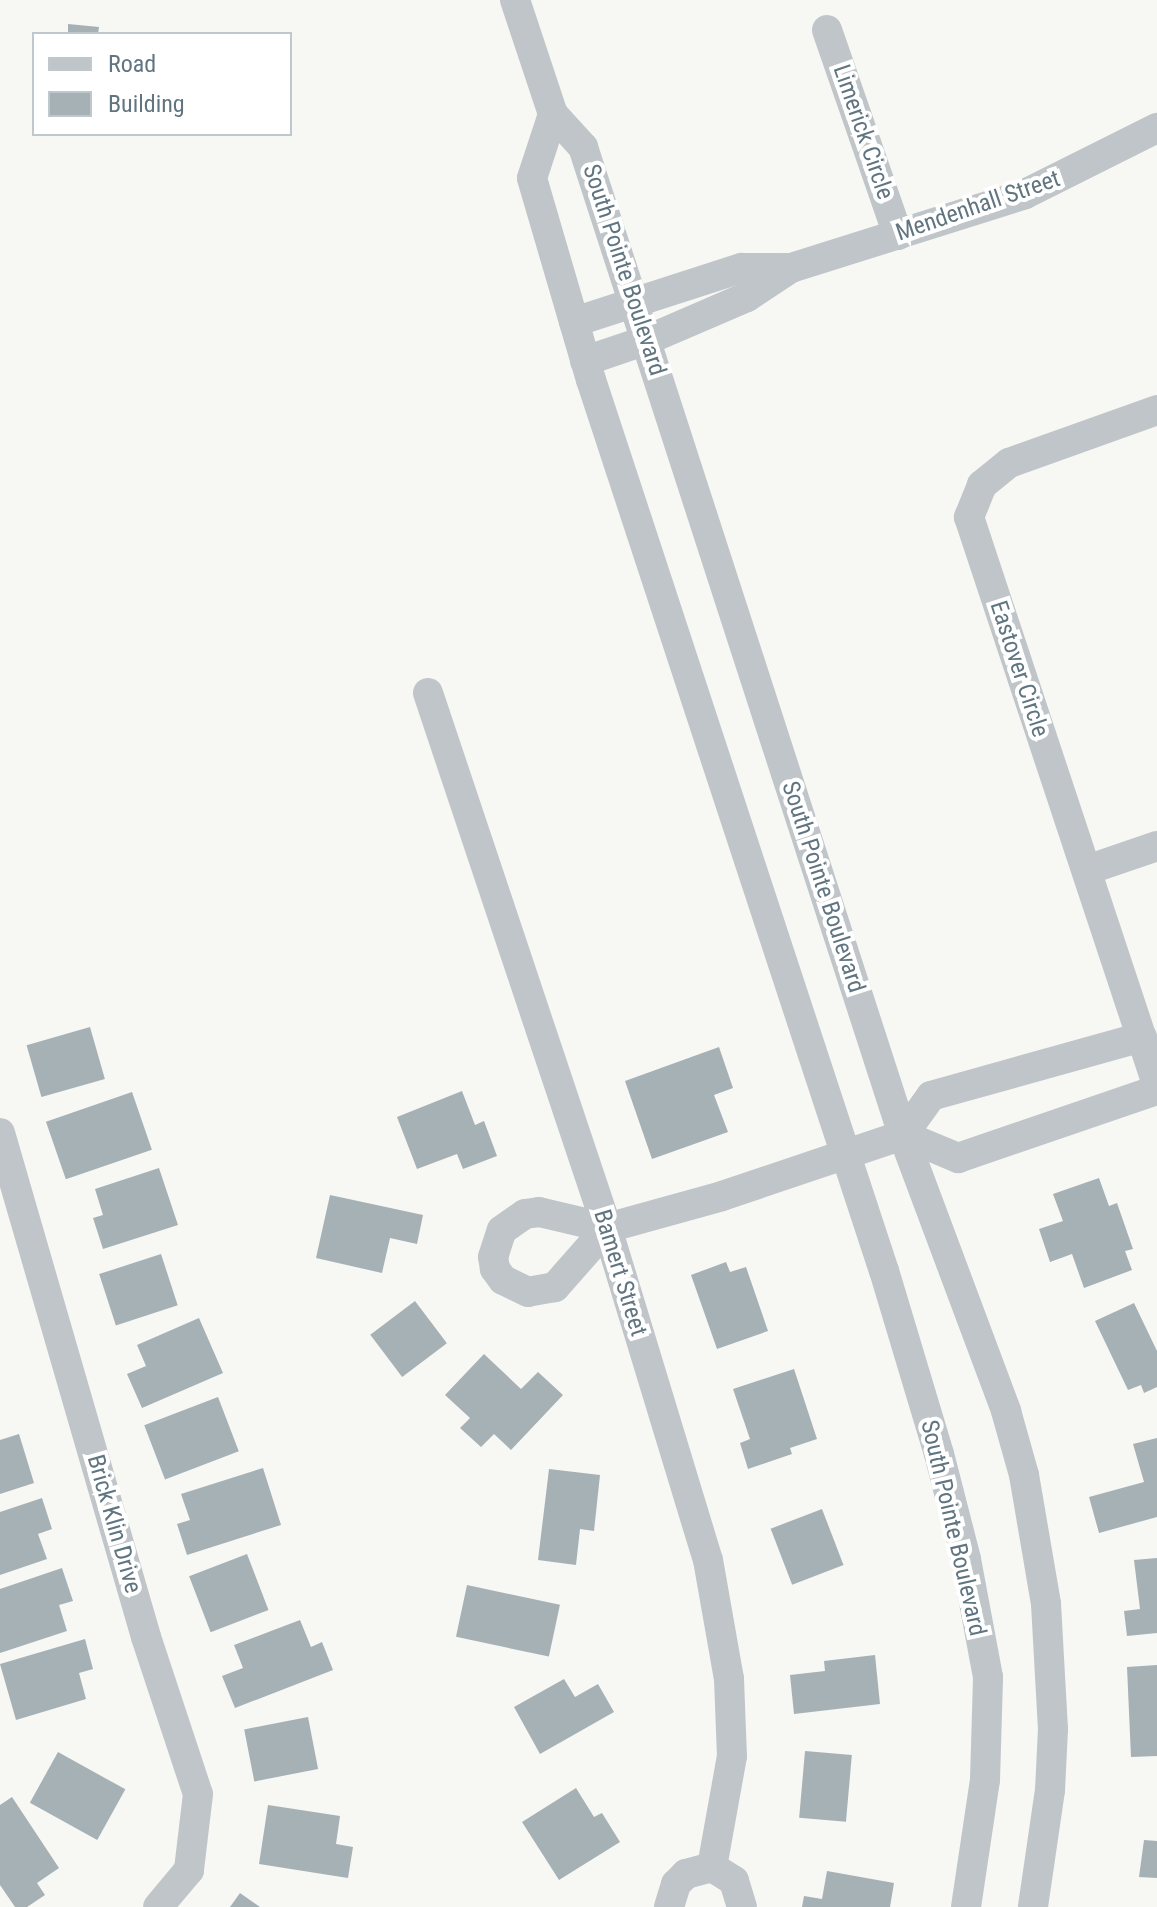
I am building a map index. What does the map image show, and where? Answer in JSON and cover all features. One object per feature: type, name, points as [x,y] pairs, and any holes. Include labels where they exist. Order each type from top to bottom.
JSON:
[{"type":"street","points":[[515,0],[553,114]]},
{"type":"street","name":"Limerick Circle","points":[[827,30],[898,235]]},
{"type":"street","name":"South Pointe Boulevard","points":[[966,1907],[985,1780],[988,1677],[966,1559],[939,1454],[846,1152],[585,361],[532,178],[553,114],[583,147],[903,1135],[1006,1411],[1037,1538],[1046,1604],[1053,1729],[1047,1821],[1033,1907]]},
{"type":"street","name":"Mendenhall Street","points":[[585,361],[647,340],[747,297],[791,268],[1025,194],[1157,128]]},
{"type":"street","name":"Mendenhall Street","points":[[574,322],[741,268],[791,268]]},
{"type":"street","name":"Eastover Circle","points":[[1157,410],[1009,463],[982,485],[969,517],[1157,1084]]},
{"type":"street","name":"Bamert Street","points":[[428,693],[607,1228],[708,1560],[729,1679],[732,1756],[712,1867]]},
{"type":"street","points":[[1087,870],[1157,846]]},
{"type":"street","points":[[607,1228],[722,1196],[903,1135],[931,1096],[1142,1037]]},
{"type":"street","points":[[903,1135],[958,1158],[1157,1090]]},
{"type":"street","name":"Brick Klin Drive","points":[[0,1133],[146,1637],[198,1794],[189,1870],[158,1907]]},
{"type":"street","points":[[669,1907],[676,1884],[686,1874],[712,1867],[734,1881],[742,1907]]},
{"type":"building","points":[[68,24],[99,27],[98,32],[68,32]]},
{"type":"building","points":[[90,1027],[105,1079],[41,1097],[27,1045]]},
{"type":"building","points":[[719,1047],[733,1088],[714,1095],[728,1132],[652,1159],[625,1081]]},
{"type":"building","points":[[462,1091],[475,1125],[484,1121],[497,1156],[463,1169],[457,1154],[417,1169],[397,1117]]},
{"type":"building","points":[[132,1092],[152,1150],[66,1179],[46,1122]]},
{"type":"building","points":[[159,1168],[178,1225],[103,1249],[93,1218],[103,1215],[95,1189]]},
{"type":"building","points":[[1099,1178],[1109,1206],[1117,1203],[1133,1249],[1125,1251],[1132,1270],[1084,1288],[1072,1254],[1050,1262],[1039,1229],[1063,1221],[1053,1194]]},
{"type":"building","points":[[330,1195],[423,1215],[417,1244],[390,1238],[382,1273],[316,1258]]},
{"type":"building","points":[[161,1254],[178,1305],[116,1325],[99,1274]]},
{"type":"building","points":[[726,1262],[730,1272],[746,1267],[768,1331],[717,1349],[691,1275]]},
{"type":"building","points":[[415,1301],[447,1343],[402,1377],[370,1335]]},
{"type":"building","points":[[1134,1303],[1157,1351],[1157,1387],[1144,1393],[1141,1385],[1128,1390],[1095,1321]]},
{"type":"building","points":[[199,1318],[223,1373],[142,1408],[127,1374],[146,1366],[137,1345]]},
{"type":"building","points":[[484,1354],[521,1389],[538,1372],[563,1395],[511,1450],[494,1434],[481,1447],[460,1428],[470,1418],[445,1395]]},
{"type":"building","points":[[794,1369],[817,1439],[790,1448],[792,1454],[748,1469],[740,1443],[750,1439],[733,1389]]},
{"type":"building","points":[[218,1397],[239,1451],[165,1479],[144,1425]]},
{"type":"building","points":[[19,1434],[34,1483],[0,1494],[0,1440]]},
{"type":"building","points":[[1157,1438],[1157,1517],[1099,1533],[1089,1497],[1144,1482],[1133,1444]]},
{"type":"building","points":[[263,1468],[281,1525],[187,1555],[177,1524],[190,1520],[181,1494]]},
{"type":"building","points":[[549,1469],[600,1475],[594,1531],[580,1529],[576,1565],[538,1560]]},
{"type":"building","points":[[42,1498],[52,1529],[38,1534],[47,1559],[0,1575],[0,1512]]},
{"type":"building","points":[[822,1509],[844,1565],[792,1585],[771,1529]]},
{"type":"building","points":[[247,1554],[269,1610],[211,1632],[189,1576]]},
{"type":"building","points":[[1157,1558],[1157,1633],[1127,1636],[1124,1611],[1140,1609],[1134,1560]]},
{"type":"building","points":[[62,1568],[73,1601],[59,1605],[67,1631],[0,1653],[0,1589]]},
{"type":"building","points":[[467,1585],[560,1605],[549,1657],[456,1637]]},
{"type":"building","points":[[300,1620],[311,1647],[322,1642],[333,1670],[235,1708],[222,1676],[243,1668],[234,1645]]},
{"type":"building","points":[[85,1639],[93,1669],[79,1673],[86,1699],[16,1720],[0,1664]]},
{"type":"building","points":[[875,1655],[880,1704],[794,1714],[790,1675],[825,1671],[824,1661]]},
{"type":"building","points":[[1157,1665],[1157,1756],[1131,1757],[1127,1667]]},
{"type":"building","points":[[564,1679],[575,1697],[598,1684],[614,1712],[540,1754],[514,1707]]},
{"type":"building","points":[[308,1717],[318,1769],[254,1781],[244,1729]]},
{"type":"building","points":[[805,1751],[852,1755],[846,1822],[799,1818]]},
{"type":"building","points":[[58,1752],[125,1789],[97,1840],[30,1803]]},
{"type":"building","points":[[576,1788],[594,1817],[602,1813],[620,1842],[559,1880],[522,1822]]},
{"type":"building","points":[[12,1797],[59,1868],[37,1883],[45,1895],[27,1907],[15,1907],[0,1885],[0,1805]]},
{"type":"building","points":[[268,1805],[340,1816],[336,1844],[353,1847],[348,1878],[259,1864]]},
{"type":"building","points":[[1144,1840],[1157,1841],[1157,1878],[1139,1877]]},
{"type":"building","points":[[827,1871],[894,1883],[890,1907],[802,1907],[804,1896],[822,1899]]},
{"type":"building","points":[[240,1893],[260,1907],[230,1907]]}]
